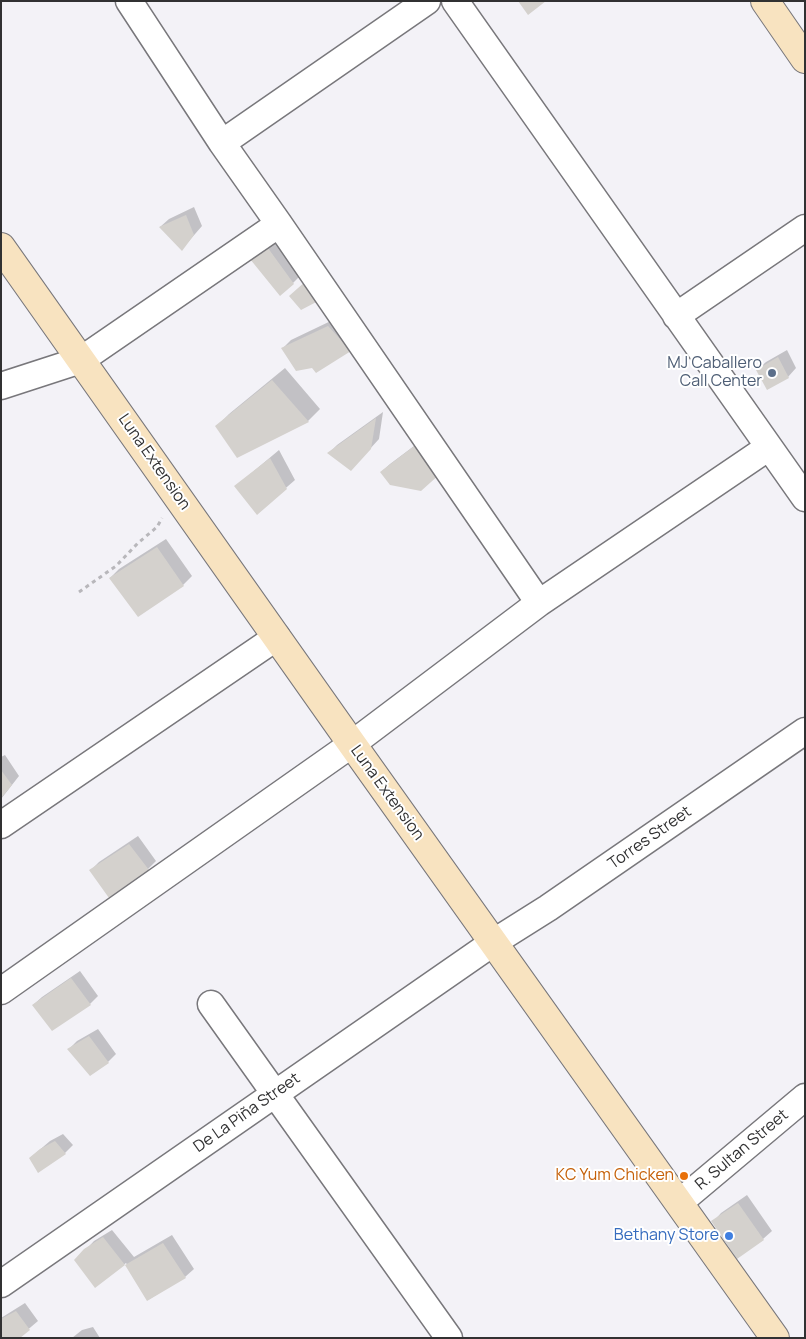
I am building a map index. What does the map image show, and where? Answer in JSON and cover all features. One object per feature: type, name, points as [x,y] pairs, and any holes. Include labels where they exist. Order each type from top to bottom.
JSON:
[{"type":"street","points":[[130,1],[222,143],[539,603]]},
{"type":"street","points":[[222,143],[427,1]]},
{"type":"street","points":[[455,1],[805,498]]},
{"type":"street","points":[[765,1],[805,59]]},
{"type":"street","points":[[1,386],[81,360],[279,224]]},
{"type":"street","points":[[676,316],[805,228]]},
{"type":"street","name":"Luna Extension","points":[[1,247],[775,1338]]},
{"type":"street","points":[[1,991],[352,744],[539,603],[769,447]]},
{"type":"street","points":[[1,825],[277,637]]},
{"type":"street","name":"Torres Street","points":[[494,942],[548,908],[805,731]]},
{"type":"street","name":"De La Piña Street","points":[[1,1284],[494,942]]},
{"type":"street","points":[[211,1004],[448,1338]]},
{"type":"street","name":"R. Sultan Street","points":[[680,1202],[805,1097]]},
{"type":"path","points":[[79,592],[116,566],[138,543],[157,527],[176,493]]},
{"type":"building","points":[[518,1],[546,1],[528,15]]},
{"type":"building","points":[[186,215],[194,235],[182,251],[159,227]]},
{"type":"building","points":[[265,244],[294,284],[280,296],[250,259]]},
{"type":"building","points":[[306,281],[322,299],[301,310],[289,296]]},
{"type":"building","points":[[328,326],[351,351],[316,373],[312,368],[296,371],[281,348]]},
{"type":"building","points":[[778,357],[789,378],[767,390],[756,370]]},
{"type":"building","points":[[272,380],[309,422],[237,458],[215,426]]},
{"type":"building","points":[[376,418],[371,449],[351,471],[327,453]]},
{"type":"building","points":[[417,444],[440,474],[421,491],[390,485],[380,472]]},
{"type":"building","points":[[270,458],[287,489],[257,515],[234,486]]},
{"type":"building","points":[[157,547],[184,586],[138,617],[109,578]]},
{"type":"building","points":[[1,770],[12,785],[1,798]]},
{"type":"building","points":[[129,844],[149,870],[109,898],[89,870]]},
{"type":"building","points":[[71,978],[91,1005],[52,1031],[32,1005]]},
{"type":"building","points":[[89,1036],[109,1063],[90,1076],[67,1049]]},
{"type":"building","points":[[55,1141],[66,1154],[38,1173],[29,1158],[40,1149]]},
{"type":"building","points":[[738,1203],[764,1240],[737,1259],[711,1221]]},
{"type":"building","points":[[103,1237],[125,1265],[95,1288],[74,1260],[84,1249]]},
{"type":"building","points":[[163,1243],[186,1278],[147,1301],[125,1265]]},
{"type":"building","points":[[16,1311],[30,1330],[20,1338],[1,1338],[1,1319]]},
{"type":"place","name":"MJ Caballero Call Center","points":[[772,373]]},
{"type":"place","name":"KC Yum Chicken","points":[[684,1176]]},
{"type":"place","name":"Bethany Store","points":[[729,1236]]}]
